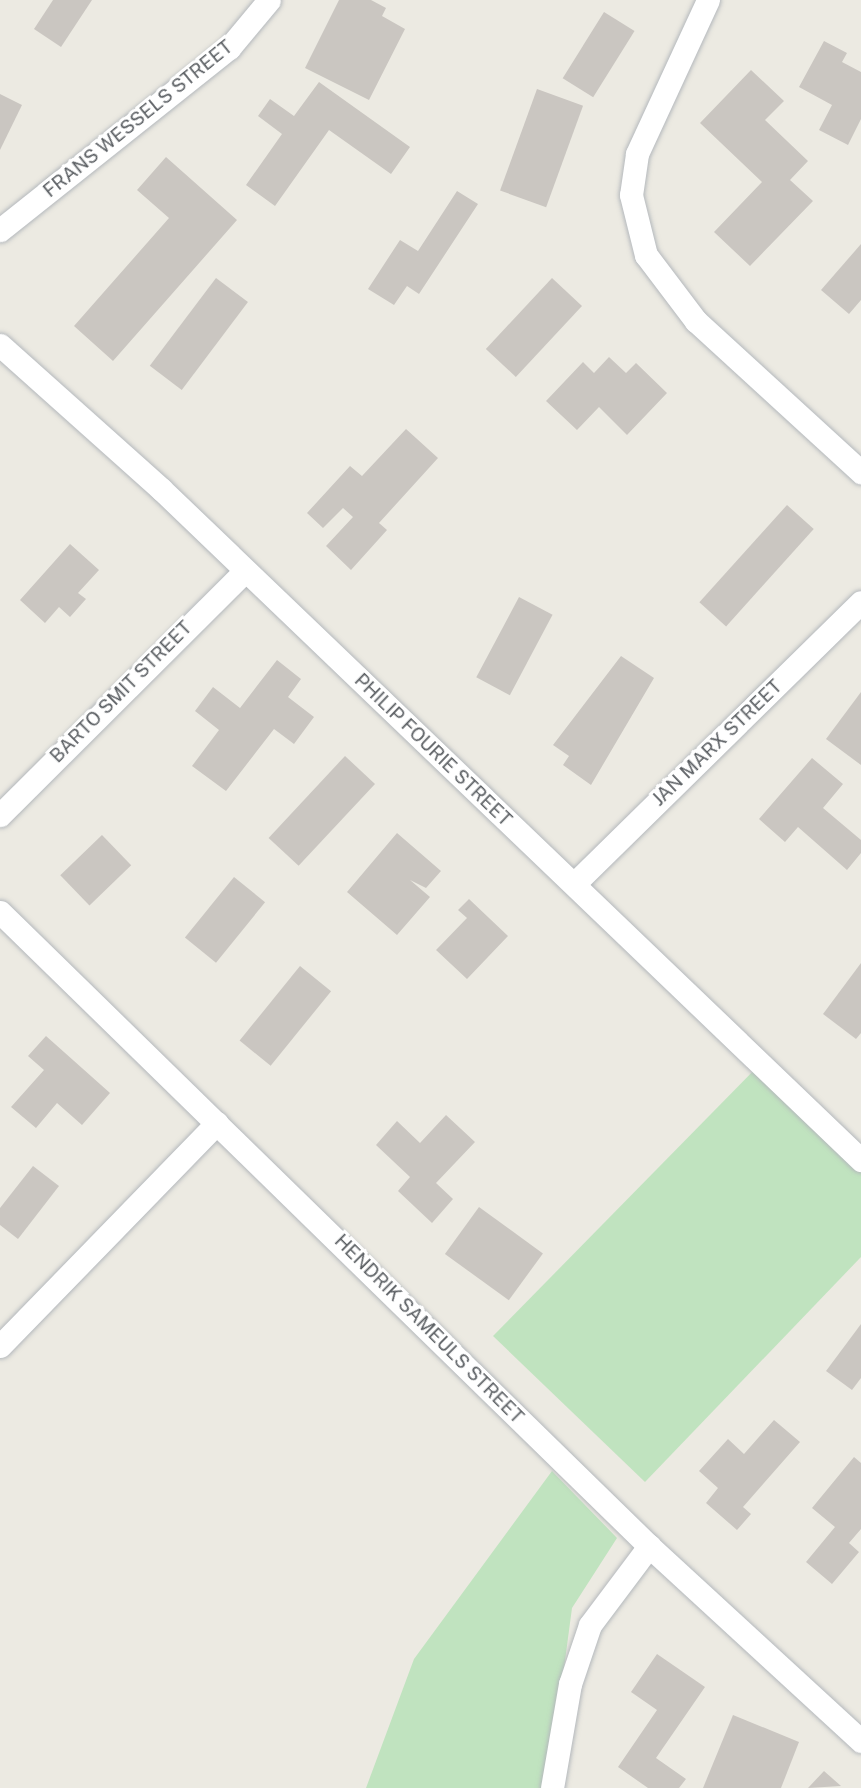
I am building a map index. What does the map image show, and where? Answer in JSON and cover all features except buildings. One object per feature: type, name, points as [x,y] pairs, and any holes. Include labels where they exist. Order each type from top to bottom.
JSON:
[{"type":"street","name":"FRANS WESSELS STREET","points":[[0,230],[229,48],[269,0]]},
{"type":"street","points":[[708,0],[637,154],[631,195],[646,255],[696,321],[861,472]]},
{"type":"street","name":"PHILIP FOURIE STREET","points":[[0,345],[574,884],[861,1160]]},
{"type":"street","name":"BARTO SMIT STREET","points":[[0,814],[244,572]]},
{"type":"street","name":"JAN MARX STREET","points":[[574,884],[861,603]]},
{"type":"street","name":"HENDRIK SAMEULS STREET","points":[[0,912],[649,1546],[861,1741]]},
{"type":"street","points":[[0,1346],[217,1123]]},
{"type":"street","points":[[552,1788],[570,1684],[590,1625],[649,1546]]},
{"type":"green space","points":[[764,1060],[861,1153],[861,1257],[645,1482],[493,1336]]},
{"type":"green space","points":[[552,1471],[617,1538],[572,1608],[548,1788],[366,1788],[414,1659]]}]
